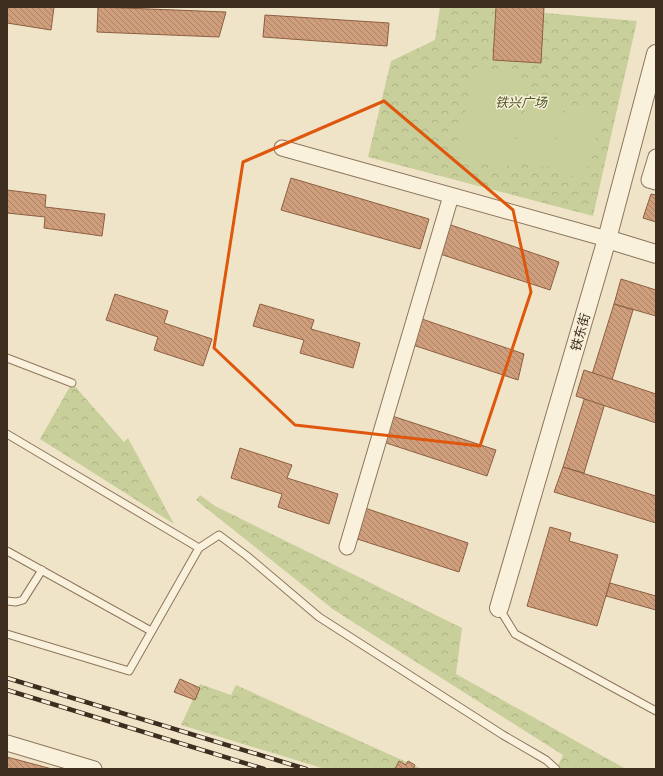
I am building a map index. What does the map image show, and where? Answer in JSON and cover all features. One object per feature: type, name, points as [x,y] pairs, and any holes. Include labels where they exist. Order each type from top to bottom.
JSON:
[{"type":"street","name":"铁东街","points":[[499,608],[607,239],[656,54]]},
{"type":"street","points":[[282,148],[656,254]]},
{"type":"street","points":[[656,157],[649,180],[656,182]]},
{"type":"street","points":[[347,547],[451,196]]},
{"type":"street","points":[[7,743],[94,769]]},
{"type":"lane","points":[[7,358],[72,383]]},
{"type":"lane","points":[[7,434],[199,548]]},
{"type":"lane","points":[[7,634],[129,672],[199,548],[219,535],[247,556],[319,617],[503,735],[546,760],[556,769]]},
{"type":"lane","points":[[7,551],[151,631]]},
{"type":"lane","points":[[7,601],[16,602],[23,600],[42,570]]},
{"type":"lane","points":[[499,608],[515,634],[656,711]]},
{"type":"highlighted area","points":[[384,101],[513,210],[531,292],[480,446],[295,425],[214,348],[243,162]]},
{"type":"green space","name":"铁兴广场","points":[[440,7],[478,7],[637,21],[593,216],[368,157],[391,61],[435,40]]},
{"type":"green space","points":[[477,67],[530,81],[506,170],[453,156]]},
{"type":"green space","points":[[530,94],[565,104],[547,168],[511,158]]},
{"type":"green space","points":[[567,104],[603,114],[584,179],[548,169]]},
{"type":"green space","points":[[72,383],[124,442],[128,438],[174,524],[40,439]]},
{"type":"green space","points":[[200,495],[215,506],[462,628],[456,674],[626,769],[557,768],[563,755],[334,610],[196,500]]},
{"type":"green space","points":[[200,684],[231,695],[236,685],[422,769],[325,769],[181,725]]},
{"type":"building","points":[[7,7],[54,7],[51,30],[7,23]]},
{"type":"building","points":[[98,7],[226,12],[219,37],[97,32]]},
{"type":"building","points":[[496,7],[544,7],[541,63],[493,60]]},
{"type":"building","points":[[265,15],[389,23],[387,46],[263,37]]},
{"type":"building","points":[[291,178],[429,219],[420,249],[281,210]]},
{"type":"building","points":[[7,190],[46,195],[45,207],[105,214],[102,236],[44,228],[45,217],[7,213]]},
{"type":"building","points":[[651,194],[656,195],[656,222],[643,218]]},
{"type":"building","points":[[448,224],[559,262],[550,290],[437,253]]},
{"type":"building","points":[[621,279],[656,290],[656,316],[614,304]]},
{"type":"building","points":[[115,294],[168,311],[164,323],[212,339],[203,366],[154,350],[158,337],[106,320]]},
{"type":"building","points":[[260,304],[314,320],[311,329],[360,343],[353,368],[300,353],[304,340],[253,326]]},
{"type":"building","points":[[614,304],[633,310],[584,473],[563,467]]},
{"type":"building","points":[[422,319],[524,354],[518,380],[413,345]]},
{"type":"building","points":[[584,370],[656,394],[656,423],[576,396]]},
{"type":"building","points":[[383,413],[496,450],[487,476],[374,439]]},
{"type":"building","points":[[240,448],[292,465],[287,478],[338,494],[329,524],[278,507],[282,494],[231,478]]},
{"type":"building","points":[[563,467],[656,496],[656,523],[554,492]]},
{"type":"building","points":[[359,506],[468,543],[459,572],[348,536]]},
{"type":"building","points":[[550,527],[571,533],[569,541],[618,555],[597,626],[527,606]]},
{"type":"building","points":[[610,583],[656,596],[656,610],[606,596]]},
{"type":"building","points":[[180,679],[200,688],[195,700],[174,692]]},
{"type":"building","points":[[7,757],[52,769],[7,769]]},
{"type":"building","points":[[399,761],[406,765],[408,761],[415,765],[413,769],[395,769]]},
{"type":"railway","points":[[7,678],[306,769]]},
{"type":"railway","points":[[7,690],[264,769]]}]
